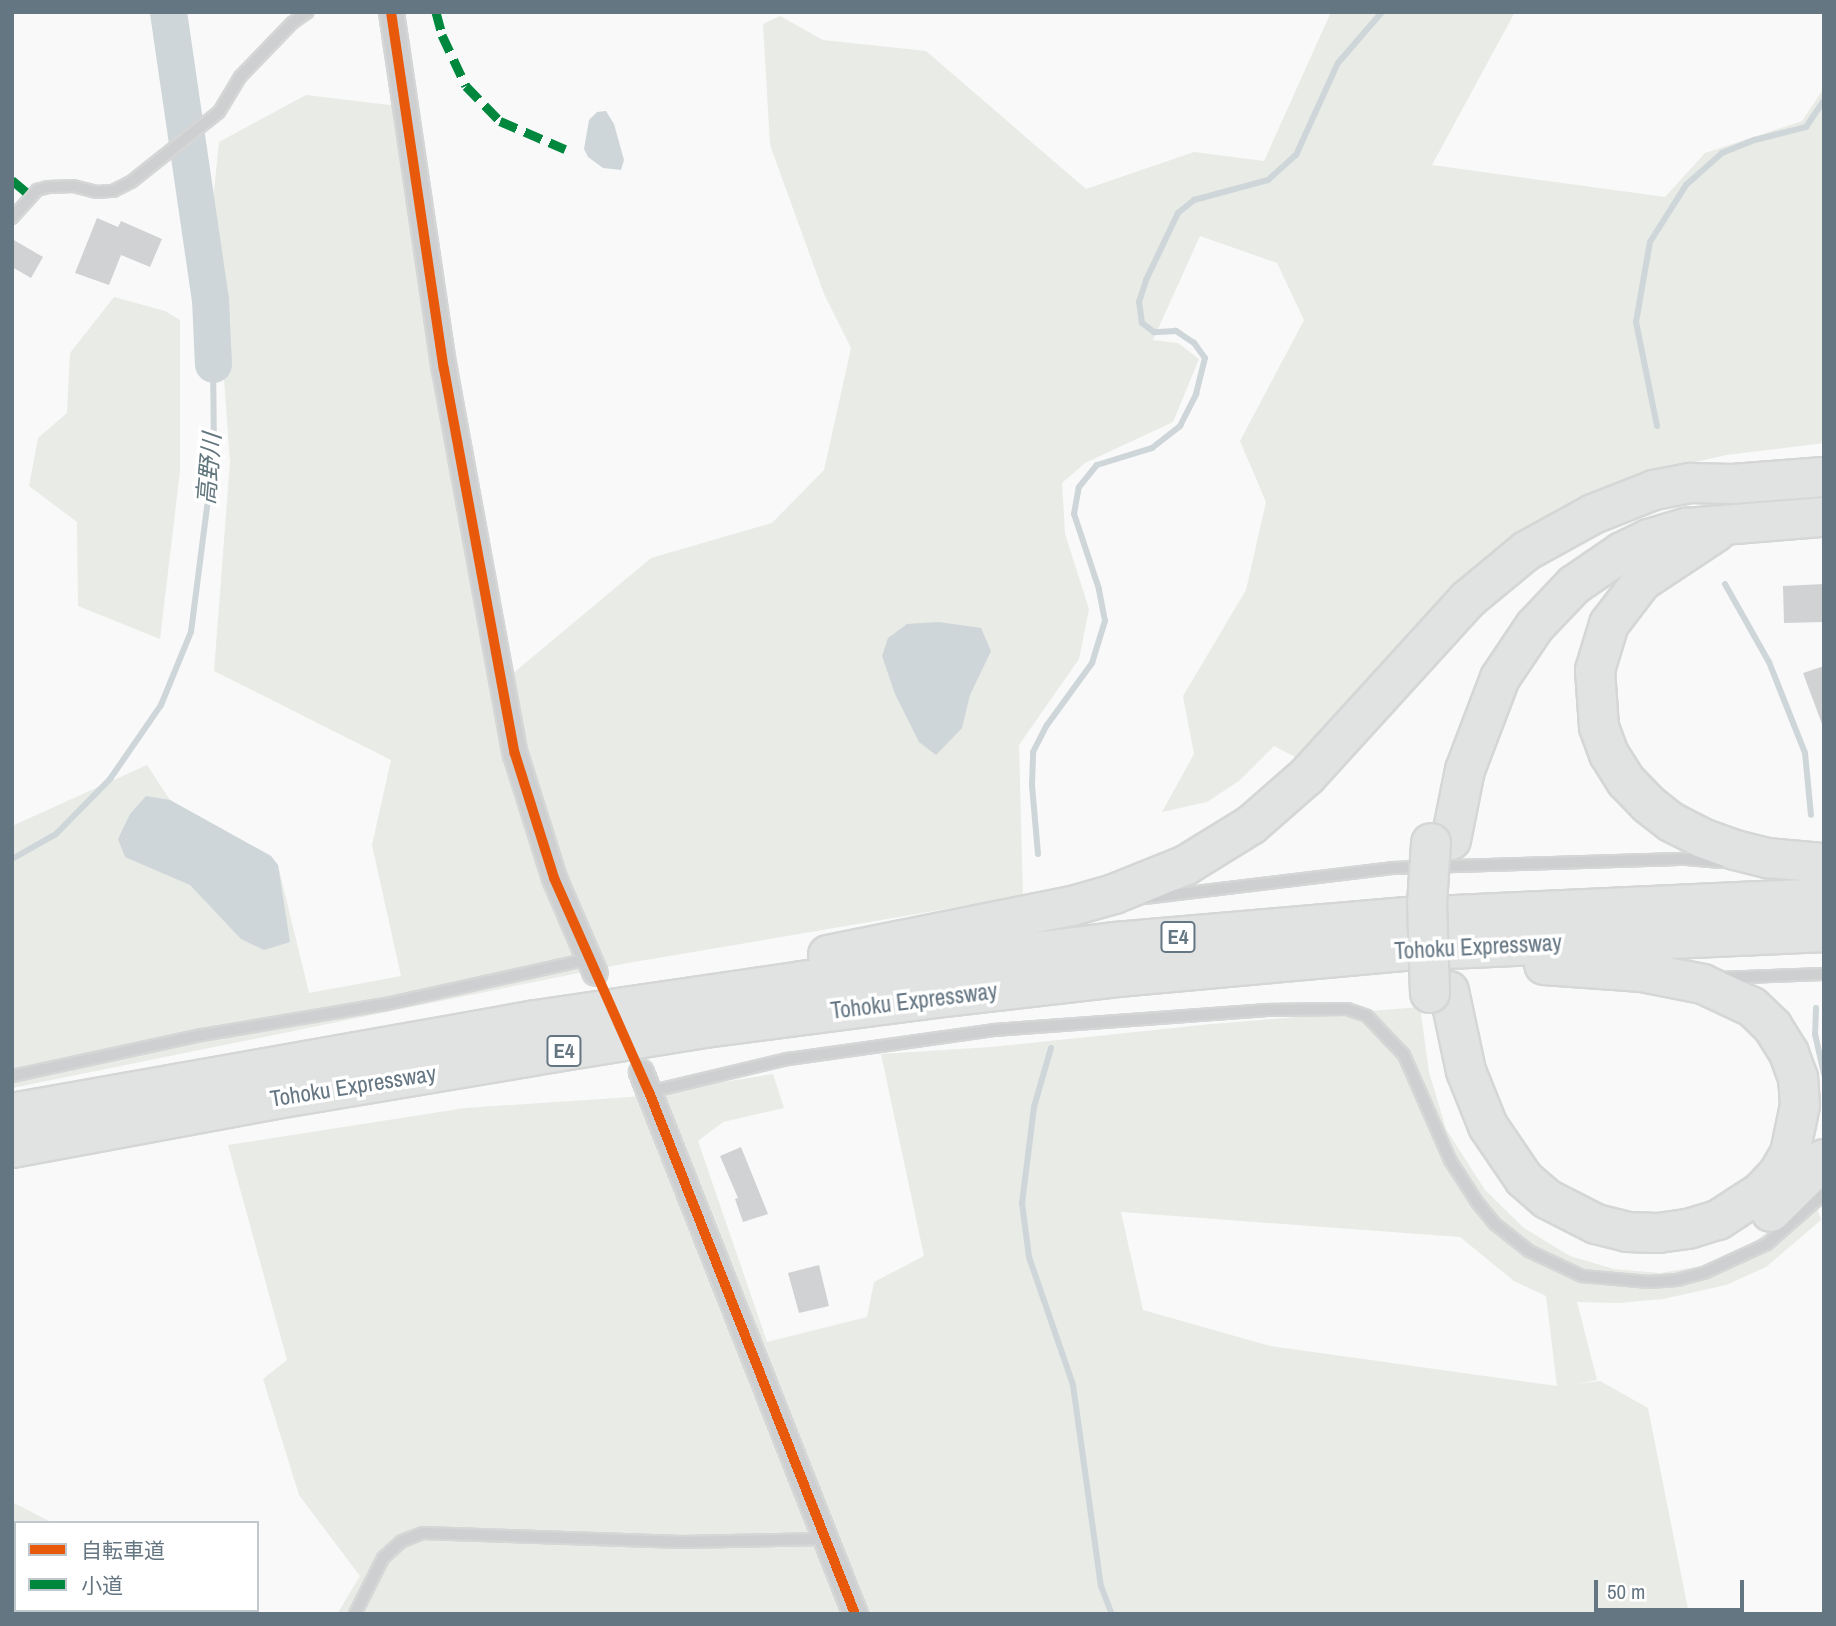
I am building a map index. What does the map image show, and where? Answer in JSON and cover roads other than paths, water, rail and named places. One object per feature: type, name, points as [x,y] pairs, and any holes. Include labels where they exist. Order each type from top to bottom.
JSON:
[{"type":"highway","points":[[536,1020],[795,961],[1012,919],[1114,894],[1186,865],[1260,818],[1333,749],[1467,600],[1526,551],[1593,514],[1654,491],[1690,483],[1732,484],[1824,477]]},
{"type":"highway","points":[[1441,842],[1447,760],[1460,721],[1486,663],[1521,611],[1567,565],[1614,533],[1732,484]]},
{"type":"highway","points":[[1824,517],[1686,528],[1648,539],[1597,566],[1552,605],[1511,660],[1485,710],[1441,842],[1427,904],[1440,992],[1446,1073],[1464,1121],[1483,1159],[1518,1201],[1567,1234],[1621,1251],[1654,1254],[1709,1244],[1759,1222],[1783,1202],[1824,1159]]},
{"type":"highway","points":[[1724,527],[1642,581],[1623,603],[1609,624],[1595,670],[1597,717],[1609,754],[1626,781],[1648,804],[1671,822],[1702,838],[1768,858],[1824,863]]},
{"type":"highway","name":"Tohoku Expressway","points":[[12,1113],[536,1020],[1114,942],[1408,917],[1824,898]]},
{"type":"highway","name":"Tohoku Expressway","points":[[12,1148],[270,1100],[705,1028],[1118,977],[1419,950],[1824,932]]},
{"type":"highway","points":[[1118,977],[1408,970],[1524,964],[1587,966],[1703,984],[1752,1007],[1773,1027],[1789,1053],[1798,1078],[1797,1129],[1790,1153],[1778,1174],[1744,1206],[1718,1220],[1688,1229],[1658,1233],[1627,1232],[1584,1219],[1547,1199],[1524,1179],[1506,1155],[1477,1102],[1440,992]]},
{"type":"street","points":[[391,12],[444,369],[516,754],[554,878],[592,966]]},
{"type":"street","points":[[645,1082],[855,1614]]},
{"type":"lane","points":[[12,218],[37,190],[74,186],[97,192],[113,191],[131,183],[219,113],[240,77],[292,23],[309,12]]},
{"type":"lane","points":[[1114,894],[1149,898],[1219,887],[1393,868],[1687,859],[1759,866],[1768,858]]},
{"type":"lane","points":[[12,1076],[202,1035],[592,966]]},
{"type":"lane","points":[[1703,984],[1726,976],[1824,974]]},
{"type":"lane","points":[[645,1082],[994,1030],[1264,1010],[1347,1009],[1367,1016],[1404,1055],[1450,1160],[1476,1202],[1495,1224],[1529,1251],[1583,1276],[1649,1282],[1677,1280],[1706,1272],[1767,1244],[1824,1194]]},
{"type":"lane","points":[[355,1614],[383,1558],[402,1541],[423,1534],[682,1542],[825,1538]]},
{"type":"waterway","name":"高野川","points":[[168,12],[210,299],[213,364]]},
{"type":"waterway","points":[[1038,854],[1032,785],[1033,752],[1047,725],[1092,663],[1105,621],[1099,589],[1074,514],[1079,487],[1097,465],[1152,448],[1180,426],[1196,394],[1205,358],[1194,343],[1176,331],[1154,332],[1142,323],[1139,302],[1146,280],[1178,213],[1194,200],[1268,180],[1296,155],[1338,63],[1382,12]]},
{"type":"waterway","points":[[1657,426],[1636,322],[1650,242],[1686,185],[1722,153],[1755,140],[1806,127],[1824,100]]},
{"type":"waterway","name":"高野川","points":[[12,859],[56,834],[110,779],[161,705],[191,632],[214,453],[213,364]]},
{"type":"waterway","points":[[1725,584],[1769,662],[1805,753],[1811,815]]},
{"type":"waterway","points":[[1816,1008],[1815,1034],[1824,1074]]},
{"type":"waterway","points":[[1051,1048],[1034,1107],[1022,1203],[1029,1257],[1073,1385],[1101,1586],[1112,1614]]}]
